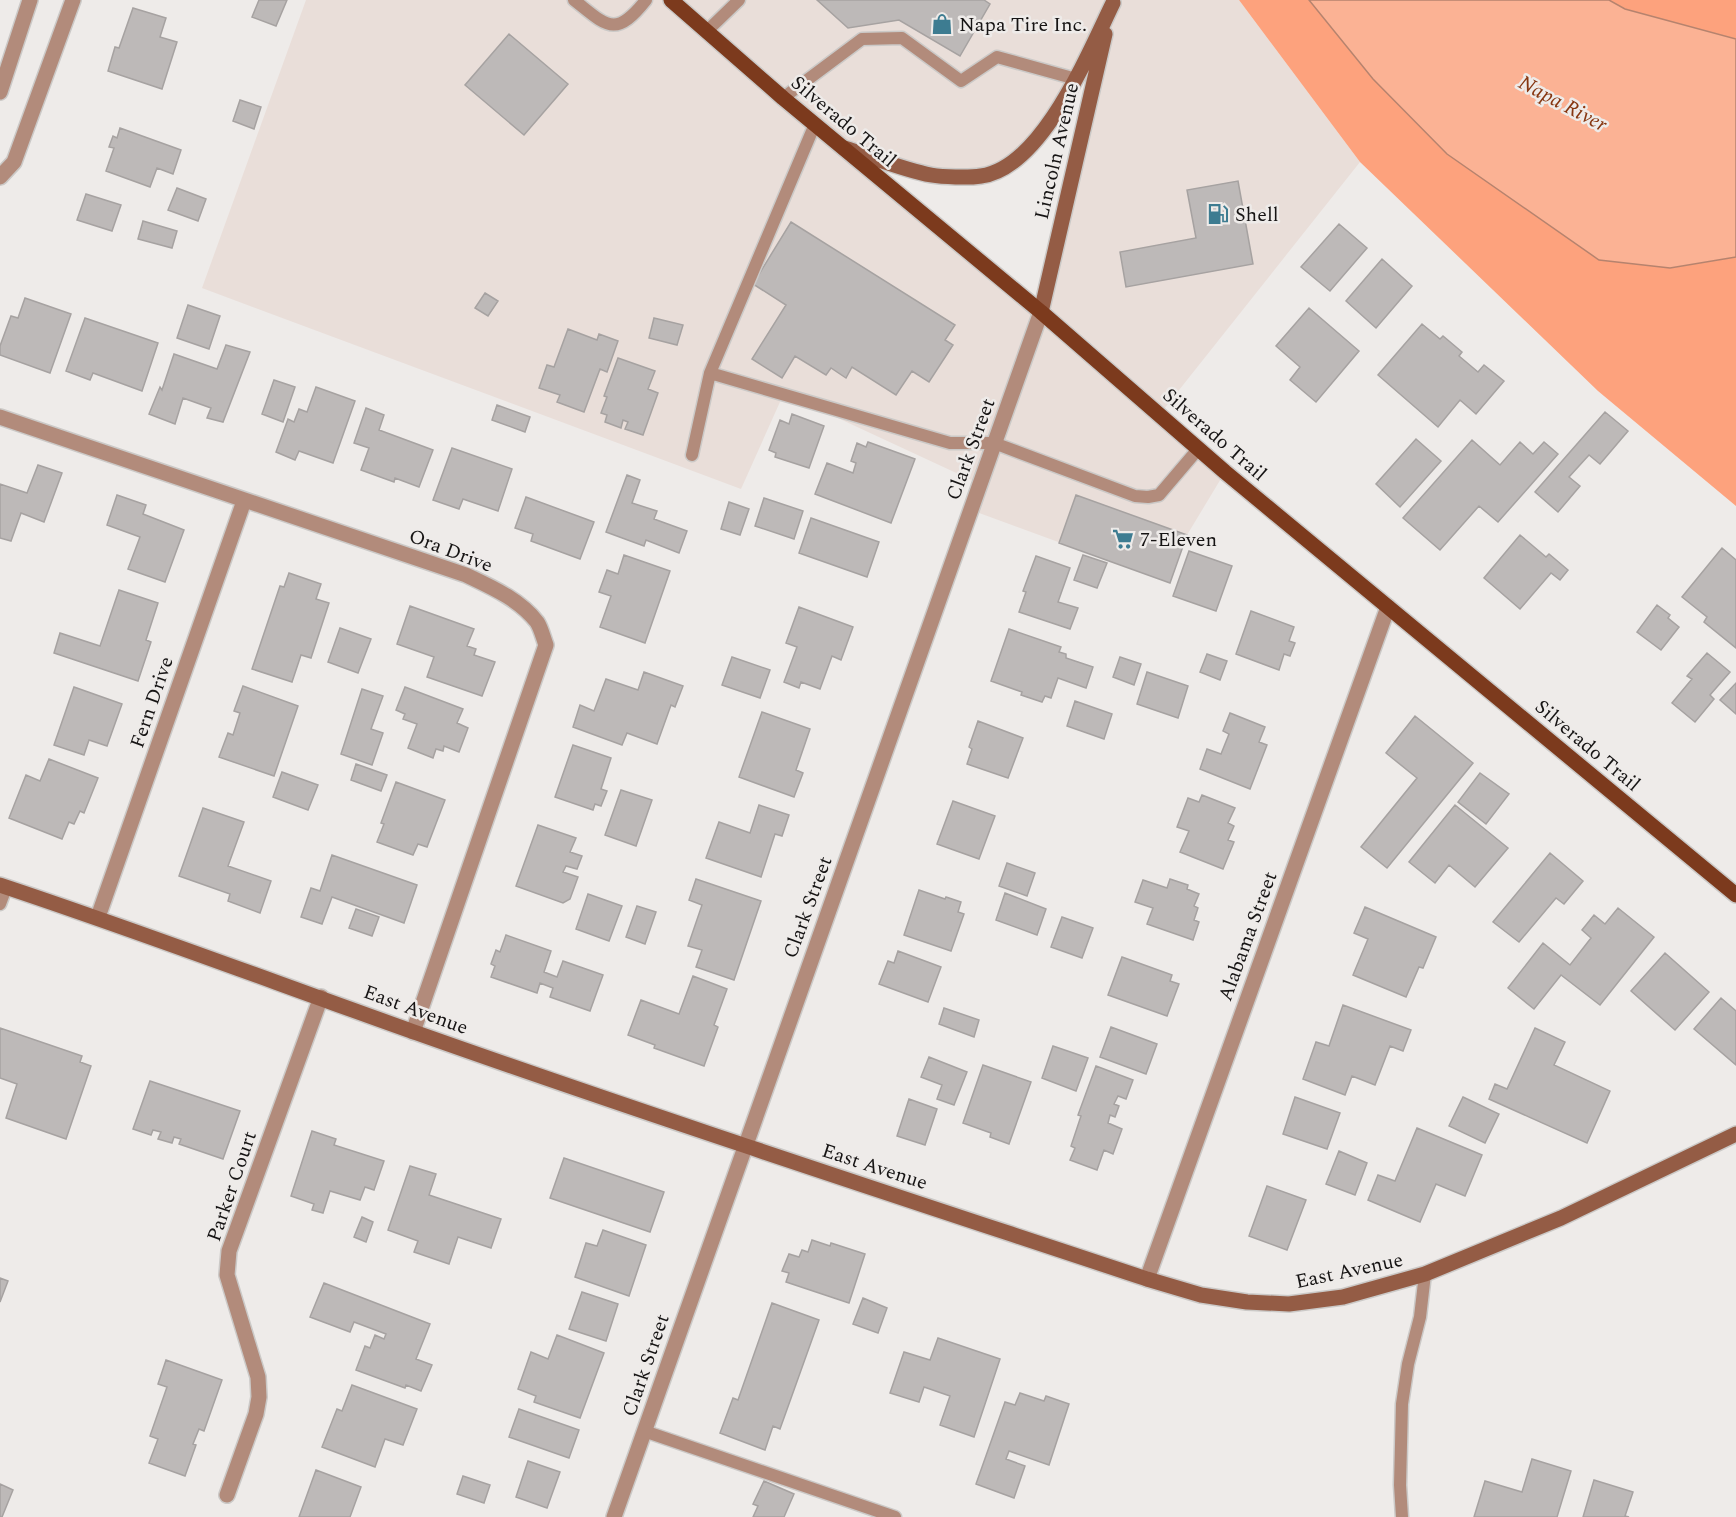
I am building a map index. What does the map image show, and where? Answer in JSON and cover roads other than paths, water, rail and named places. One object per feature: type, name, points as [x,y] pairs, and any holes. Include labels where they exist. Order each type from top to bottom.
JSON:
[{"type":"main road","name":"Silverado Trail","points":[[671,0],[783,98],[1041,312],[1388,607],[1736,895]]},
{"type":"street","points":[[0,92],[30,0]]},
{"type":"street","points":[[0,177],[14,162],[73,0]]},
{"type":"street","points":[[843,147],[932,175],[982,176],[1005,166],[1020,156],[1042,133],[1072,89],[1113,2]]},
{"type":"street","name":"Lincoln Avenue","points":[[1041,312],[1113,2]]},
{"type":"street","name":"Clark Street","points":[[614,1517],[1041,312]]},
{"type":"street","name":"Ora Drive","points":[[0,417],[466,575],[521,605],[538,624],[546,645],[413,1032]]},
{"type":"street","name":"Fern Drive","points":[[98,918],[244,501]]},
{"type":"street","name":"Alabama Street","points":[[1147,1279],[1388,607]]},
{"type":"street","name":"East Avenue","points":[[3,886],[413,1032],[745,1145],[1147,1279],[1200,1295],[1247,1302],[1289,1304],[1343,1297],[1425,1274],[1561,1218],[1736,1134]]},
{"type":"street","name":"Parker Court","points":[[227,1495],[256,1414],[259,1397],[258,1377],[227,1275],[229,1251],[321,998]]},
{"type":"lane","points":[[574,0],[604,23],[614,25],[634,16],[646,0]]},
{"type":"lane","points":[[707,32],[739,0]]},
{"type":"lane","points":[[783,98],[862,39],[902,38],[961,81],[997,57],[1076,79]]},
{"type":"lane","points":[[692,455],[710,373],[815,124]]},
{"type":"lane","points":[[710,373],[950,442],[994,443],[1135,496],[1159,495],[1199,448]]},
{"type":"lane","points":[[0,904],[3,886]]},
{"type":"lane","points":[[1401,1517],[1402,1404],[1408,1364],[1420,1317],[1425,1274]]},
{"type":"lane","points":[[644,1431],[895,1517]]},
{"type":"water","name":"Napa River","points":[[1309,0],[1609,0],[1625,9],[1736,39],[1736,257],[1670,268],[1599,260],[1447,154],[1373,79]]},
{"type":"place","name":"Napa Tire Inc.","points":[[942,24]]},
{"type":"place","name":"Shell","points":[[1218,214]]},
{"type":"place","name":"7-Eleven","points":[[1123,539]]}]
